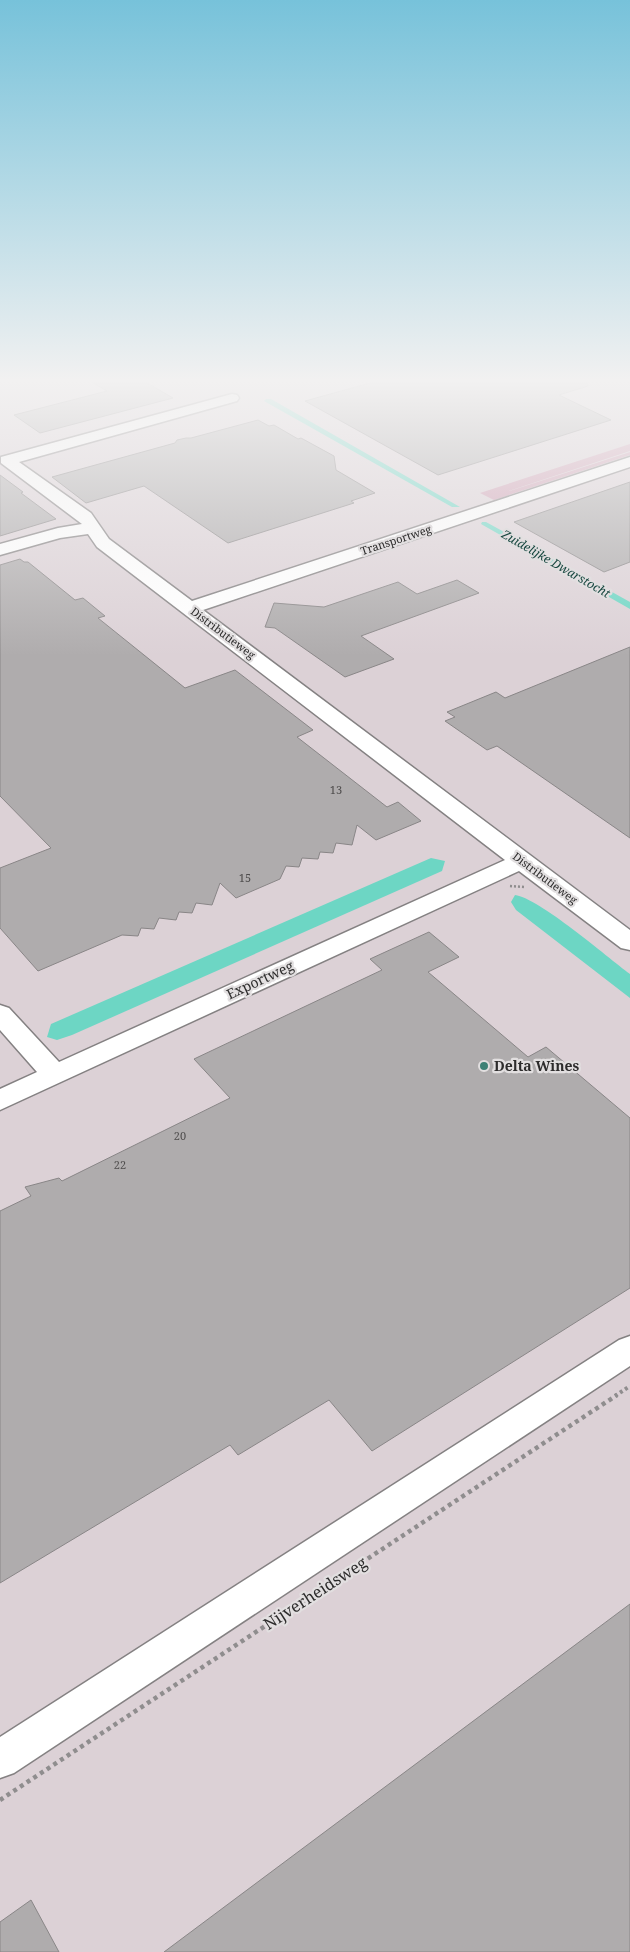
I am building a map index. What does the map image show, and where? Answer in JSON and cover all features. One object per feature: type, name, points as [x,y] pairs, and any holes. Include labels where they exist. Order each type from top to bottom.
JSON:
[{"type":"street","name":"Distributieweg","points":[[26,474],[85,517],[103,543],[484,831],[521,862],[630,942]]},
{"type":"street","name":"Transportweg","points":[[190,608],[594,474]]},
{"type":"street","points":[[0,550],[58,533],[93,528]]},
{"type":"street","name":"Exportweg","points":[[0,1100],[521,862]]},
{"type":"street","points":[[0,1014],[55,1075]]},
{"type":"street","points":[[0,1759],[630,1349]]},
{"type":"path","name":"Nijverheidsweg","points":[[0,1800],[630,1386]]},
{"type":"shaded area","points":[[0,474],[630,474],[630,1952],[0,1952]]},
{"type":"shaded area","points":[[538,474],[560,474],[497,495],[562,474],[572,474],[494,500],[480,493]]},
{"type":"water","points":[[394,474],[402,474],[460,507],[452,507]]},
{"type":"water","name":"Zuidelijke Dwarstocht","points":[[486,522],[630,602],[630,609],[481,524]]},
{"type":"water","points":[[431,858],[445,861],[442,871],[72,1035],[57,1040],[47,1037],[51,1024]]},
{"type":"water","points":[[515,895],[540,906],[630,974],[630,998],[516,910],[511,902]]},
{"type":"building","points":[[63,474],[343,474],[375,493],[351,501],[354,503],[228,543],[144,486],[86,503],[52,477]]},
{"type":"building","points":[[0,475],[23,492],[21,493],[56,519],[0,536]]},
{"type":"building","points":[[630,482],[630,562],[604,572],[514,522]]},
{"type":"building","points":[[20,559],[28,562],[75,600],[83,598],[105,616],[98,618],[185,688],[235,670],[313,730],[297,737],[387,807],[398,802],[421,821],[376,840],[357,825],[352,845],[336,843],[333,853],[320,852],[318,859],[302,858],[299,867],[286,866],[280,879],[236,898],[220,883],[212,905],[196,903],[192,913],[179,912],[176,920],[159,918],[154,929],[141,928],[138,936],[122,935],[38,971],[0,928],[0,868],[51,848],[0,796],[0,565]]},
{"type":"building","points":[[457,580],[479,593],[361,636],[394,659],[345,677],[275,628],[265,627],[274,603],[324,607],[398,582],[417,594]]},
{"type":"building","points":[[630,647],[630,838],[497,746],[487,750],[445,721],[455,717],[447,712],[496,692],[505,698]]},
{"type":"building","points":[[429,932],[459,957],[428,972],[528,1057],[546,1047],[630,1118],[630,1288],[372,1451],[329,1400],[238,1455],[230,1445],[0,1583],[0,1211],[31,1196],[25,1187],[59,1178],[62,1181],[230,1098],[194,1059],[382,970],[370,959]]},
{"type":"building","points":[[630,1604],[630,1952],[164,1952]]},
{"type":"building","points":[[31,1900],[59,1952],[0,1952],[0,1922]]},
{"type":"place","name":"Delta Wines","points":[[484,1066]]}]
